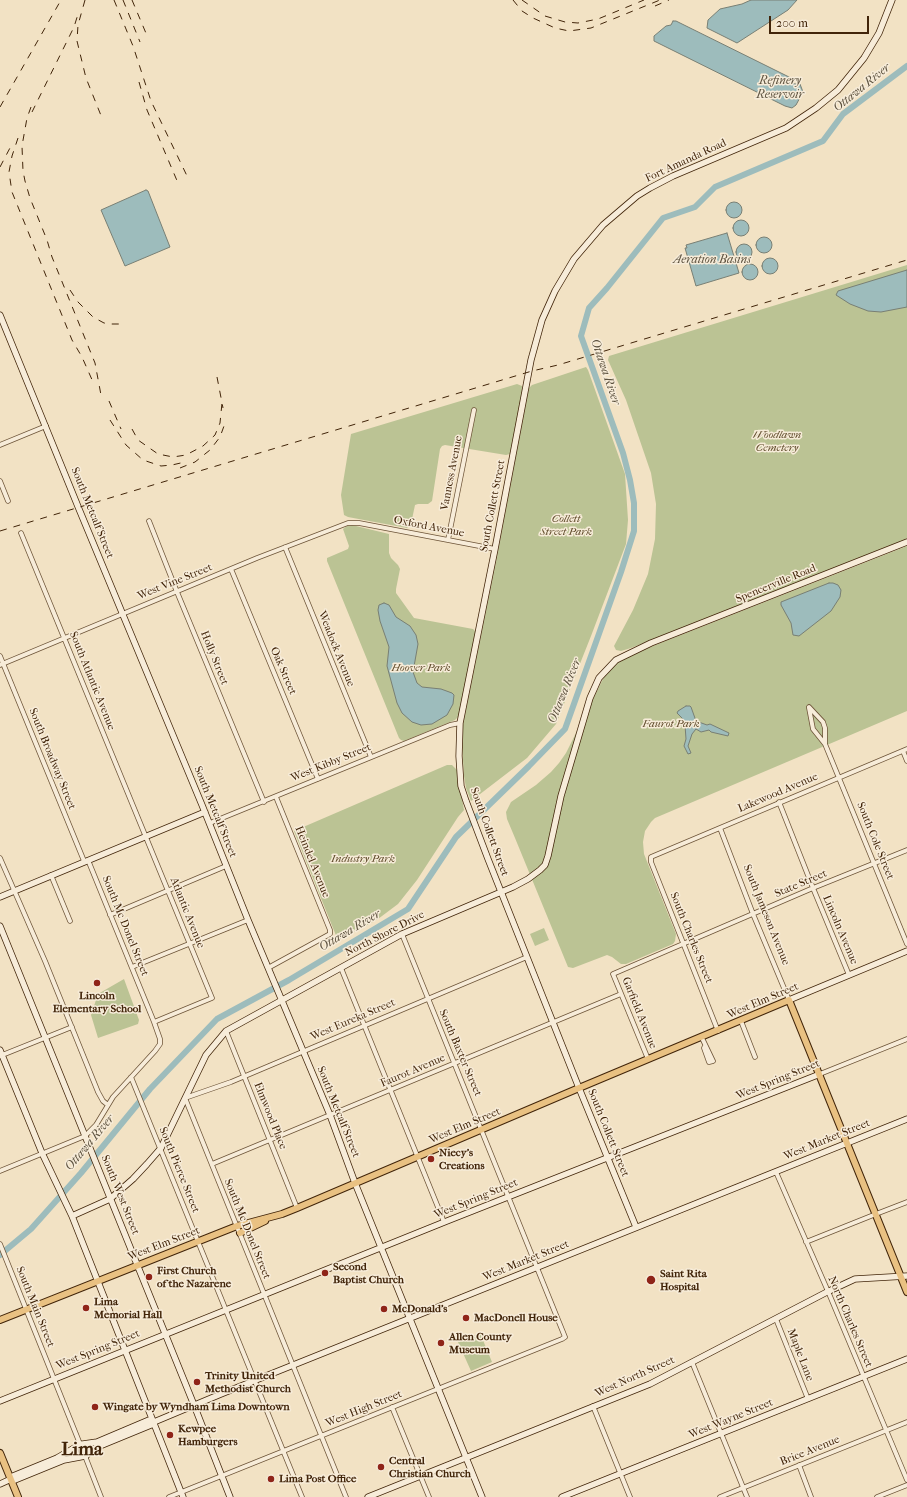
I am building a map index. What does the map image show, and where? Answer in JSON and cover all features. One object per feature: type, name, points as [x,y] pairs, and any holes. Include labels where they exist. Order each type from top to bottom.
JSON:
[{"type":"main road","name":"West Elm Street","points":[[0,1320],[237,1226],[297,1208],[789,1000]]},
{"type":"main road","name":"South Jameson Avenue","points":[[789,1000],[876,1214],[904,1276],[907,1292]]},
{"type":"main road","points":[[240,1233],[271,1217]]},
{"type":"main road","points":[[0,1452],[18,1497]]},
{"type":"street","name":"Fort Amanda Road","points":[[529,376],[538,333],[555,291],[574,259],[603,225],[637,196],[650,188],[673,176],[786,128],[816,108],[838,90],[864,58],[879,33],[892,0]]},
{"type":"street","name":"South Metcalf Street","points":[[0,315],[3,330],[46,426],[210,823],[271,976],[330,1115],[355,1183],[482,1497]]},
{"type":"street","name":"South Collett Street","points":[[529,376],[496,549],[460,723],[461,786],[476,830],[636,1228]]},
{"type":"street","name":"Vanness Avenue","points":[[448,540],[474,410]]},
{"type":"street","points":[[0,445],[46,426]]},
{"type":"street","points":[[0,481],[8,501]]},
{"type":"street","name":"Holly Street","points":[[149,521],[176,592],[264,802]]},
{"type":"street","name":"West Vine Street","points":[[2,664],[285,547],[348,523],[359,523]]},
{"type":"street","name":"Oxford Avenue","points":[[359,523],[496,549]]},
{"type":"street","name":"South Atlantic Avenue","points":[[21,533],[146,836]]},
{"type":"street","name":"Spencerville Road","points":[[651,643],[907,542]]},
{"type":"street","name":"Weadock Avenue","points":[[285,547],[371,757]]},
{"type":"street","name":"Oak Street","points":[[231,569],[318,779]]},
{"type":"street","name":"North Shore Drive","points":[[72,1216],[110,1199],[139,1173],[161,1148],[206,1055],[226,1031],[402,934],[501,891],[532,876],[540,870],[547,861],[564,785],[578,743],[590,698],[596,683],[616,660],[651,643]]},
{"type":"street","name":"South Broadway Street","points":[[0,656],[2,664],[86,860]]},
{"type":"street","name":"South Cole Street","points":[[825,744],[824,722],[809,707],[813,729],[825,744],[907,944]]},
{"type":"street","name":"West Kibby Street","points":[[210,823],[450,725],[460,723]]},
{"type":"street","points":[[905,750],[907,760]]},
{"type":"street","name":"Lakewood Avenue","points":[[656,855],[905,750]]},
{"type":"street","name":"Heindel Avenue","points":[[268,968],[330,934],[330,930],[276,797]]},
{"type":"street","name":"Lincoln Avenue","points":[[779,802],[849,975]]},
{"type":"street","points":[[0,897],[86,860],[205,812]]},
{"type":"street","name":"South Jameson Avenue","points":[[720,828],[789,1000]]},
{"type":"street","name":"Atlantic Avenue","points":[[146,836],[212,998],[154,1022]]},
{"type":"street","name":"State Street","points":[[614,974],[813,888],[907,850]]},
{"type":"street","name":"South Charles Street","points":[[656,855],[651,857],[650,861],[718,1031]]},
{"type":"street","points":[[0,858],[98,1092],[103,1101],[108,1105]]},
{"type":"street","name":"South Mc Donel Street","points":[[86,860],[132,967],[160,1039],[160,1044],[155,1052],[131,1076]]},
{"type":"street","points":[[110,915],[226,866]]},
{"type":"street","points":[[51,875],[70,921]]},
{"type":"street","points":[[132,967],[248,920]]},
{"type":"street","name":"South West Street","points":[[0,926],[230,1497]]},
{"type":"street","name":"South Baxter Street","points":[[402,934],[565,1336]]},
{"type":"street","name":"West Elm Street","points":[[789,1000],[907,951]]},
{"type":"street","name":"West Eureka Street","points":[[185,1098],[244,1076],[527,957]]},
{"type":"street","points":[[341,968],[444,1222]]},
{"type":"street","name":"Garfield Avenue","points":[[614,974],[620,994],[648,1059]]},
{"type":"street","name":"Faurot Avenue","points":[[212,1164],[620,994]]},
{"type":"street","points":[[741,1021],[755,1057]]},
{"type":"street","points":[[72,1027],[1,1054],[42,1153],[72,1216],[182,1494]]},
{"type":"street","name":"Elmwood Place","points":[[226,1031],[297,1208]]},
{"type":"street","points":[[702,1038],[705,1046]]},
{"type":"street","name":"West Spring Street","points":[[0,1401],[444,1222],[907,1039]]},
{"type":"street","points":[[0,1171],[85,1136],[96,1125],[113,1096],[131,1076]]},
{"type":"street","name":"South Pierce Street","points":[[131,1076],[302,1497]]},
{"type":"street","name":"South Mc Donel Street","points":[[185,1098],[240,1233],[263,1295],[346,1497]]},
{"type":"street","name":"West Market Street","points":[[12,1482],[64,1460],[84,1456],[95,1448],[151,1425],[154,1422],[194,1405],[907,1119]]},
{"type":"street","name":"North Charles Street","points":[[776,1172],[907,1480]]},
{"type":"street","points":[[806,1242],[907,1202]]},
{"type":"street","name":"South Main Street","points":[[0,1244],[80,1445]]},
{"type":"street","name":"West North Street","points":[[368,1497],[650,1384],[776,1318],[855,1279],[904,1276]]},
{"type":"street","name":"Maple Lane","points":[[776,1318],[808,1399]]},
{"type":"street","name":"West High Street","points":[[169,1497],[182,1494],[283,1451],[562,1340],[565,1336]]},
{"type":"street","name":"West Wayne Street","points":[[562,1497],[907,1359]]},
{"type":"street","points":[[692,1362],[747,1497]]},
{"type":"street","points":[[593,1406],[630,1497]]},
{"type":"street","points":[[392,1407],[429,1497]]},
{"type":"street","name":"West Market Street","points":[[12,1482],[13,1476],[57,1458],[80,1445],[97,1442],[149,1420],[154,1422]]},
{"type":"street","name":"Brice Avenue","points":[[720,1497],[907,1422]]},
{"type":"street","points":[[84,1456],[88,1448],[80,1445],[76,1452],[84,1456],[101,1497]]},
{"type":"street","points":[[798,1465],[811,1497]]},
{"type":"street","points":[[0,1484],[12,1482]]},
{"type":"street","points":[[877,1497],[907,1485]]},
{"type":"green space","name":"Woodlawn Cemetery","points":[[907,265],[907,539],[631,648],[621,651],[616,650],[614,646],[633,610],[648,574],[655,539],[656,504],[651,473],[626,400],[608,360],[609,356]]},
{"type":"green space","name":"Collett Street Park","points":[[586,367],[625,474],[628,520],[626,544],[556,724],[527,758],[471,801],[466,788],[464,776],[462,744],[463,725],[529,388],[532,385]]},
{"type":"green space","points":[[517,384],[522,386],[523,389],[510,454],[506,455],[445,445],[442,446],[440,449],[432,501],[428,504],[415,505],[411,524],[407,528],[344,515],[341,495],[351,434]]},
{"type":"green space","name":"Hoover Park","points":[[352,525],[389,534],[389,553],[400,569],[396,593],[414,618],[473,629],[476,632],[459,716],[455,720],[404,741],[399,738],[327,561],[327,558],[348,549],[349,546],[343,529]]},
{"type":"green space","name":"Faurot Park","points":[[907,546],[907,711],[655,818],[645,831],[643,842],[644,854],[676,934],[675,941],[673,944],[626,964],[621,964],[607,955],[573,968],[568,967],[507,819],[506,812],[511,802],[536,785],[559,763],[566,753],[604,677],[613,666],[635,653]]},
{"type":"green space","name":"Industry Park","points":[[447,765],[452,765],[457,770],[464,810],[417,880],[398,904],[378,919],[347,936],[337,938],[294,831]]},
{"type":"green space","points":[[544,928],[549,940],[535,946],[530,934]]},
{"type":"green space","points":[[124,979],[139,1020],[138,1024],[98,1038],[91,1015],[98,994]]},
{"type":"green space","points":[[480,1333],[492,1362],[471,1371],[458,1342]]},
{"type":"water","points":[[751,0],[797,0],[788,10],[737,43],[707,28],[708,20],[720,9],[742,4]]},
{"type":"water","name":"Refinery Reservoir","points":[[673,21],[676,21],[791,78],[794,84],[800,84],[803,92],[796,105],[792,108],[785,106],[654,41],[654,36],[666,26],[671,25]]},
{"type":"water","points":[[146,190],[148,191],[170,247],[125,266],[101,210]]},
{"type":"water","points":[[731,202],[737,202],[742,207],[740,216],[737,218],[731,218],[726,213],[726,207]]},
{"type":"water","points":[[738,220],[744,220],[749,225],[747,234],[744,236],[738,236],[733,231],[733,225]]},
{"type":"water","name":"Aeration Basins","points":[[727,233],[739,273],[696,286],[685,248],[687,248],[686,245]]},
{"type":"water","points":[[761,237],[767,237],[772,242],[770,251],[767,253],[761,253],[756,248],[756,242]]},
{"type":"water","points":[[741,244],[747,244],[752,249],[750,258],[747,260],[741,260],[736,255],[736,249]]},
{"type":"water","points":[[767,258],[773,258],[778,263],[776,272],[773,274],[767,274],[762,269],[762,263]]},
{"type":"water","points":[[747,264],[753,264],[758,269],[756,278],[753,280],[747,280],[742,275],[742,269]]},
{"type":"water","points":[[907,270],[907,307],[881,312],[868,311],[850,304],[836,295],[838,291]]},
{"type":"water","points":[[829,583],[838,585],[841,590],[840,597],[831,611],[799,636],[793,635],[791,623],[781,605],[781,602]]},
{"type":"water","points":[[384,603],[389,605],[396,617],[410,626],[416,635],[418,644],[413,672],[417,683],[422,687],[441,689],[454,695],[453,704],[447,715],[432,724],[421,725],[412,722],[402,713],[397,703],[387,666],[389,647],[380,621],[378,610],[379,605]]},
{"type":"water","points":[[686,706],[691,707],[696,721],[707,725],[710,724],[729,733],[728,736],[711,732],[709,730],[701,732],[696,729],[692,734],[688,746],[691,753],[688,754],[684,746],[686,739],[685,725],[682,718],[677,713]]},
{"type":"waterway","name":"Ottawa River","points":[[0,1255],[31,1229],[81,1173],[150,1089],[217,1019],[289,980],[408,909],[456,837],[565,729],[621,572],[634,531],[634,503],[623,453],[581,336],[589,308],[607,288],[663,218],[695,207],[715,187],[823,141],[843,114],[907,66]]},
{"type":"railway","points":[[0,107],[61,0]]},
{"type":"railway","points":[[85,0],[78,25],[77,41],[86,78],[102,118]]},
{"type":"railway","points":[[114,0],[133,46],[151,101],[188,178]]},
{"type":"railway","points":[[123,0],[140,42]]},
{"type":"railway","points":[[132,0],[148,38]]},
{"type":"railway","points":[[513,0],[522,11],[533,18],[555,28],[569,31],[591,28],[660,0]]},
{"type":"railway","points":[[522,0],[545,16],[565,22],[578,23],[598,19],[644,0]]},
{"type":"railway","points":[[655,6],[669,0]]},
{"type":"railway","points":[[32,112],[74,27],[79,11]]},
{"type":"railway","points":[[139,82],[147,110],[178,183]]},
{"type":"railway","points":[[31,107],[27,118],[22,146],[25,181],[52,257],[95,363],[101,395]]},
{"type":"railway","points":[[18,138],[9,172],[12,192],[72,340],[82,357],[93,382]]},
{"type":"railway","points":[[0,167],[11,146]]},
{"type":"railway","points":[[0,531],[907,260]]},
{"type":"railway","points":[[70,290],[78,302],[93,317],[104,323],[125,324]]},
{"type":"railway","points":[[217,377],[223,408]]},
{"type":"railway","points":[[109,401],[121,429]]},
{"type":"railway","points":[[132,429],[138,440],[158,454],[173,457],[186,455],[203,446],[215,435],[220,423],[222,403]]},
{"type":"railway","points":[[110,420],[126,445],[143,460],[161,466],[185,462]]},
{"type":"railway","points":[[180,468],[195,462],[210,450],[220,437],[224,426]]},
{"type":"place","name":"Lincoln Elementary School","points":[[97,983]]},
{"type":"place","name":"Niecy's Creations","points":[[431,1159]]},
{"type":"place","name":"Second Baptist Church","points":[[325,1273]]},
{"type":"place","name":"First Church of the Nazarene","points":[[149,1277]]},
{"type":"place","name":"Saint Rita Hospital","points":[[651,1280]]},
{"type":"place","name":"Lima Memorial Hall","points":[[86,1308]]},
{"type":"place","name":"McDonald's","points":[[384,1309]]},
{"type":"place","name":"MacDonell House","points":[[466,1318]]},
{"type":"place","name":"Allen County Museum","points":[[441,1343]]},
{"type":"place","name":"Trinity United Methodist Church","points":[[197,1382]]},
{"type":"place","name":"Wingate by Wyndham Lima Downtown","points":[[95,1407]]},
{"type":"place","name":"Kewpee Hamburgers","points":[[170,1435]]},
{"type":"place","name":"Central Christian Church","points":[[381,1467]]},
{"type":"place","name":"Lima Post Office","points":[[271,1479]]},
{"type":"district","name":"Lima","points":[[82,1450]]}]
